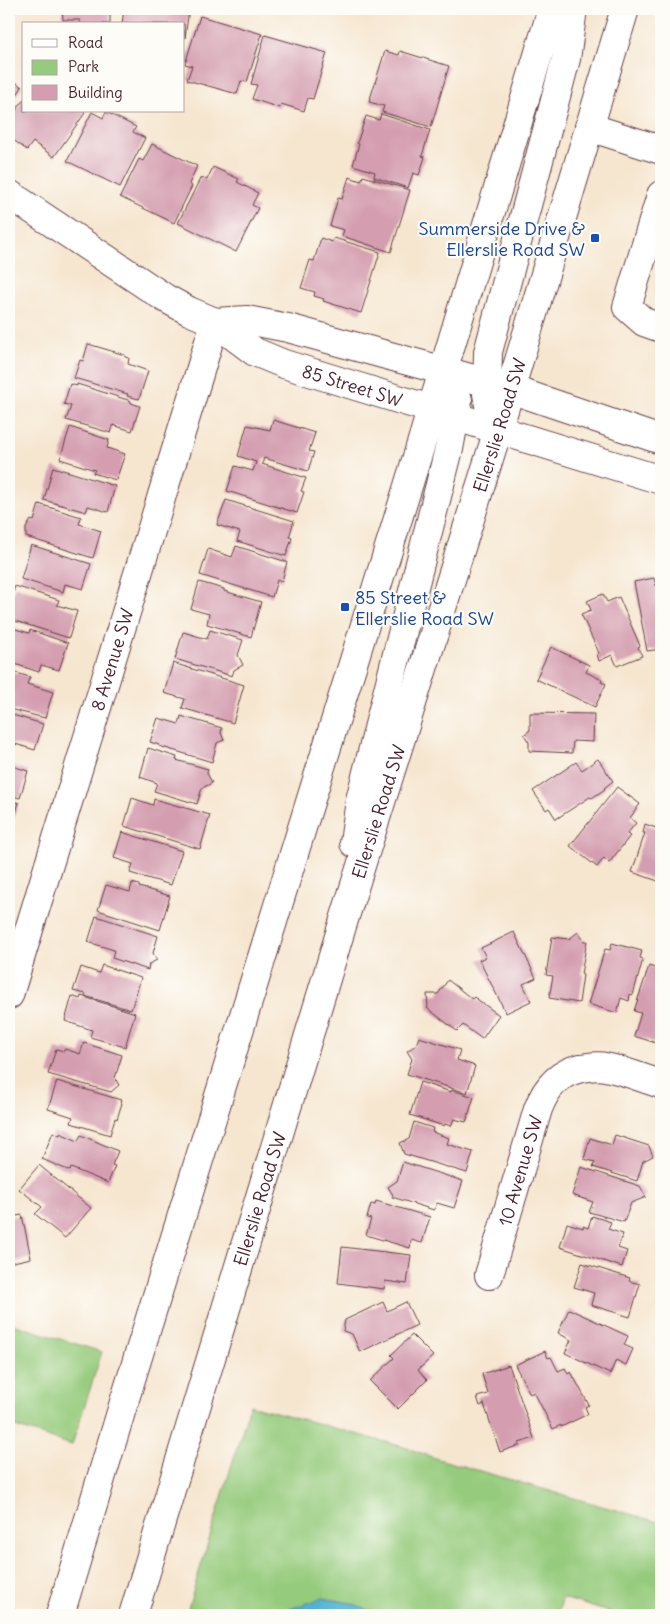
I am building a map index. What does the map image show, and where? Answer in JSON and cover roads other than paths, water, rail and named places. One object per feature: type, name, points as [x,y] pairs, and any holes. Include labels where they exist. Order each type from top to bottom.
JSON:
[{"type":"main road","points":[[60,1615],[127,1392],[444,413],[458,400],[453,382],[444,370],[552,9]]},
{"type":"main road","points":[[498,430],[490,411],[499,386],[488,352],[566,59],[573,9]]},
{"type":"main road","name":"Ellerslie Road SW","points":[[499,386],[589,128],[626,9]]},
{"type":"main road","points":[[589,128],[661,150]]},
{"type":"main road","name":"85 Street SW","points":[[9,194],[165,298],[215,322],[254,352],[284,364],[661,480]]},
{"type":"main road","points":[[660,201],[652,258],[627,307],[644,322],[661,328]]},
{"type":"main road","name":"85 Street SW","points":[[215,322],[247,320],[288,328],[499,386],[661,440]]},
{"type":"main road","name":"8 Avenue SW","points":[[9,995],[215,322]]},
{"type":"main road","points":[[343,924],[360,800],[449,449],[444,413]]},
{"type":"main road","name":"Ellerslie Road SW","points":[[133,1615],[343,924],[498,430]]},
{"type":"main road","name":"10 Avenue SW","points":[[489,1275],[538,1109],[543,1096],[552,1083],[563,1075],[590,1066],[604,1067],[661,1084]]},
{"type":"water","points":[[322,1598],[352,1603],[380,1615],[283,1615],[290,1609]]},
{"type":"place","name":"Summerside Drive & Ellerslie Road SW","points":[[595,238]]},
{"type":"place","name":"85 Street & Ellerslie Road SW","points":[[345,607]]}]
